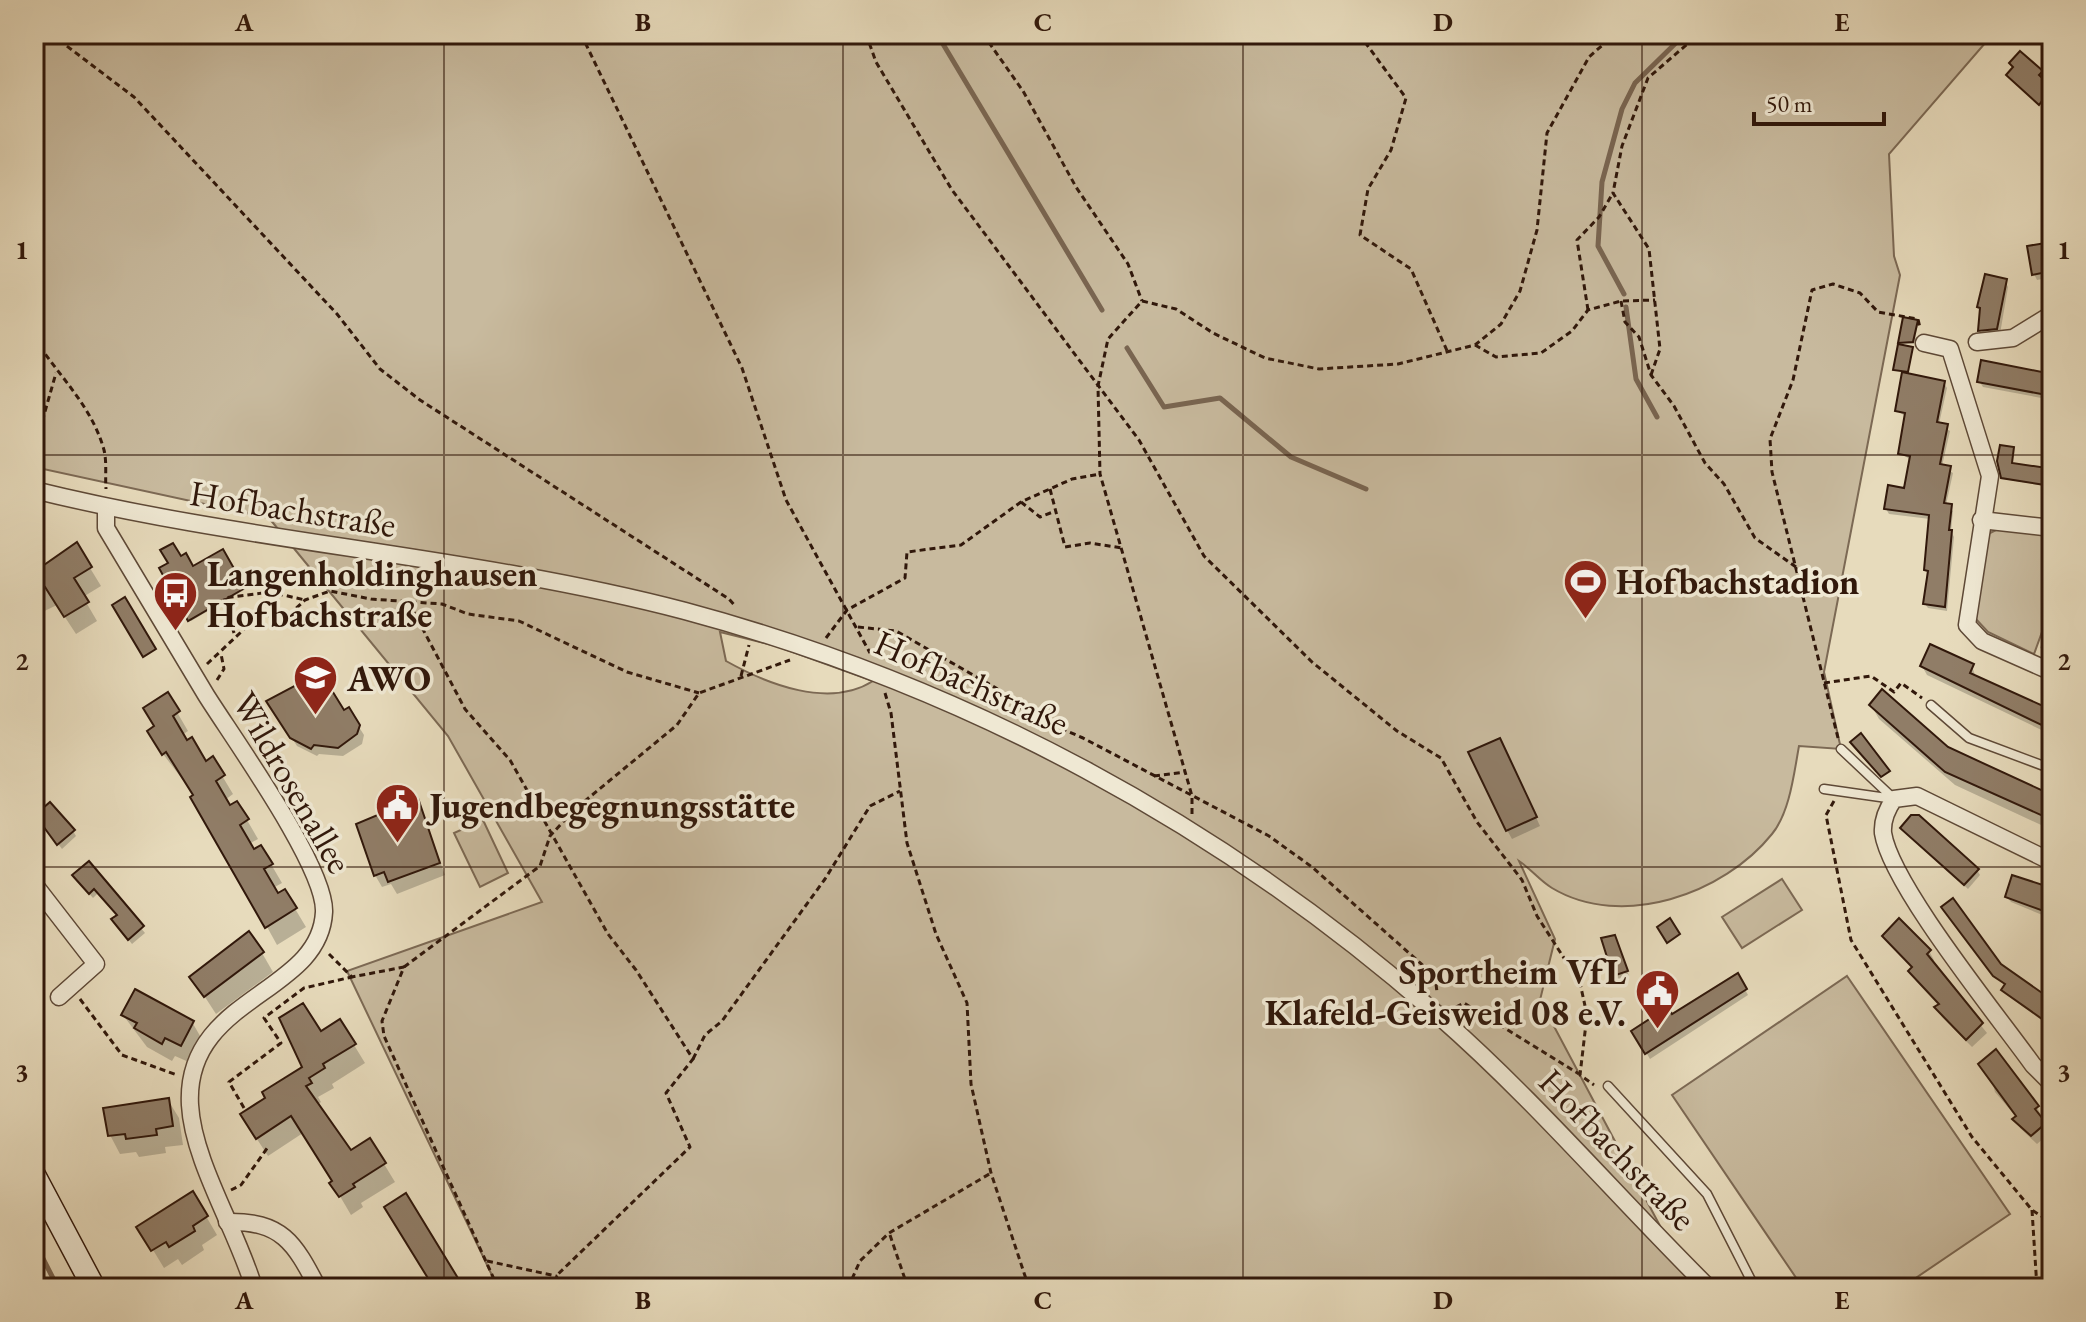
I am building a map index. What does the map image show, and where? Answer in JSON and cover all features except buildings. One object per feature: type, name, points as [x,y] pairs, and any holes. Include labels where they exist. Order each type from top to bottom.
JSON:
[{"type":"main road","points":[[34,1175],[94,1288]]},
{"type":"street","points":[[1977,342],[2013,338],[2052,314]]},
{"type":"street","points":[[1924,343],[1950,349],[1970,423],[1988,463],[1990,476],[1967,625],[1982,641],[2052,672]]},
{"type":"street","name":"Hofbachstraße","points":[[34,490],[188,525],[606,593],[752,630],[880,673],[1016,733],[1104,778],[1250,868],[1333,928],[1483,1057],[1709,1288]]},
{"type":"street","name":"Wildrosenallee","points":[[106,508],[106,528],[291,828],[321,888],[323,926],[309,956]]},
{"type":"street","points":[[1981,520],[2052,528]]},
{"type":"street","points":[[2052,862],[1917,796],[1894,799],[1885,814],[1883,833],[1909,890],[2033,1065],[2052,1084]]},
{"type":"street","points":[[34,884],[96,964],[65,992]]},
{"type":"street","points":[[254,1288],[217,1197],[190,1108],[190,1080],[195,1060],[212,1034],[237,1010],[309,956]]},
{"type":"street","points":[[227,1222],[257,1222],[286,1235],[318,1288]]},
{"type":"lane","points":[[1931,705],[1969,738],[2052,769]]},
{"type":"lane","points":[[1841,749],[1894,799]]},
{"type":"lane","points":[[1824,789],[1894,799]]},
{"type":"lane","points":[[1607,1089],[1707,1194],[1755,1288]]},
{"type":"path","points":[[51,34],[134,97],[337,314],[380,369],[420,400],[729,599],[752,630],[741,676],[699,693],[677,725],[574,810],[550,836],[540,866],[404,967],[304,988],[264,1018],[281,1043],[229,1082],[244,1108]]},
{"type":"path","points":[[581,34],[742,368],[786,500],[880,673],[891,713],[907,843],[931,919],[967,1003],[971,1084],[991,1173],[1029,1288]]},
{"type":"path","points":[[866,34],[876,62],[952,190],[1139,440],[1204,556],[1312,662],[1397,731],[1441,758],[1477,822],[1522,880],[1537,916],[1580,983],[1587,1015],[1580,1075]]},
{"type":"path","points":[[983,34],[1023,91],[1076,187],[1128,264],[1142,301]]},
{"type":"path","points":[[1359,34],[1406,98],[1391,150],[1368,189],[1360,235],[1411,269],[1448,353]]},
{"type":"path","points":[[1142,301],[1176,309],[1213,333],[1265,358],[1319,369],[1398,364],[1475,345],[1501,324],[1520,291],[1537,230],[1547,133],[1589,57],[1615,34]]},
{"type":"path","points":[[1588,310],[1577,240],[1599,217],[1613,193],[1622,146],[1648,78],[1699,34]]},
{"type":"path","points":[[1613,193],[1649,249],[1660,349],[1651,375]]},
{"type":"path","points":[[1841,749],[1772,472],[1770,439],[1793,380],[1812,290],[1833,284],[1860,293],[1878,312],[1918,319],[1924,343]]},
{"type":"path","points":[[1475,345],[1496,357],[1541,353],[1572,331],[1588,310],[1621,301],[1655,300]]},
{"type":"path","points":[[1142,301],[1108,339],[1098,386],[1100,474],[1192,796]]},
{"type":"path","points":[[1621,301],[1625,322],[1639,337],[1651,375],[1674,406],[1705,463],[1724,484],[1755,538],[1796,567]]},
{"type":"path","points":[[34,338],[56,373],[72,384],[105,451],[106,508]]},
{"type":"path","points":[[34,450],[56,373]]},
{"type":"path","points":[[847,610],[905,578],[907,552],[961,545],[1021,502],[1072,479],[1100,474]]},
{"type":"path","points":[[1050,489],[1053,512],[1065,547],[1090,543],[1122,548]]},
{"type":"path","points":[[1021,502],[1040,517],[1053,512]]},
{"type":"path","points":[[193,673],[221,654],[235,635],[256,618],[290,614],[305,600],[330,591],[371,599],[442,604],[468,614],[519,621],[627,672],[699,693]]},
{"type":"path","points":[[235,635],[224,598],[270,592],[305,600]]},
{"type":"path","points":[[408,601],[465,709],[510,760],[550,836],[608,934],[636,970],[693,1059]]},
{"type":"path","points":[[857,627],[896,631],[996,688],[1030,715],[1269,836],[1364,911],[1435,976],[1440,1017],[1464,1003],[1607,1089]]},
{"type":"path","points":[[207,695],[224,669],[221,654]]},
{"type":"path","points":[[1824,683],[1871,676],[1894,692],[1901,683],[1931,705]]},
{"type":"path","points":[[1016,733],[1030,715]]},
{"type":"path","points":[[1154,776],[1185,772]]},
{"type":"path","points":[[556,1276],[690,1147],[666,1093],[693,1059],[705,1035],[722,1021],[825,879],[870,806],[900,791]]},
{"type":"path","points":[[1839,792],[1826,815],[1851,940],[1972,1137],[2032,1210],[2052,1223]]},
{"type":"path","points":[[309,956],[330,954],[352,977]]},
{"type":"path","points":[[404,967],[382,1021],[384,1036],[498,1288]]},
{"type":"path","points":[[65,992],[122,1055],[190,1080]]},
{"type":"path","points":[[217,1197],[241,1185],[268,1147]]},
{"type":"path","points":[[848,1288],[860,1261],[889,1233],[991,1173]]},
{"type":"path","points":[[2032,1210],[2037,1288]]},
{"type":"path","points":[[889,1233],[908,1288]]},
{"type":"path","points":[[487,1261],[556,1276],[564,1288]]},
{"type":"shaded area","points":[[34,34],[1993,34],[1889,154],[1894,256],[1900,275],[1824,672],[1841,749],[1799,746],[1787,804],[1772,834],[1752,855],[1700,889],[1640,905],[1609,906],[1580,900],[1552,888],[1519,861],[1555,939],[1540,1000],[1693,1288],[498,1288],[347,971],[542,902],[448,736],[269,518],[34,467]],"holes":[[[720,632],[776,646],[873,681],[837,693],[818,693],[779,685],[726,661]]]},
{"type":"shaded area","points":[[2004,526],[2052,534],[2052,635],[2042,632],[2034,654],[1988,632],[1974,617],[1986,535]]},
{"type":"shaded area","points":[[483,820],[508,873],[480,887],[454,833]]},
{"type":"shaded area","points":[[1782,879],[1802,910],[1742,948],[1722,917]]},
{"type":"shaded area","points":[[1847,976],[2010,1214],[1901,1288],[1803,1288],[1672,1095]]},
{"type":"waterway","points":[[937,34],[1102,310]]},
{"type":"waterway","points":[[1624,294],[1598,246],[1602,182],[1622,109],[1635,83],[1685,34]]},
{"type":"waterway","points":[[1626,307],[1636,379],[1657,417]]},
{"type":"waterway","points":[[1127,348],[1164,407],[1220,398],[1291,457],[1366,489]]},
{"type":"waterway","points":[[34,1241],[58,1288]]},
{"type":"place","name":"Hofbachstadion","points":[[1585,620]]},
{"type":"place","name":"Langenholdinghausen Hofbachstraße","points":[[176,633]]},
{"type":"place","name":"AWO","points":[[316,717]]},
{"type":"place","name":"Jugendbegegnungsstätte","points":[[398,844]]},
{"type":"place","name":"Sportheim VfL Klafeld-Geisweid 08 e.V.","points":[[1657,1031]]}]
